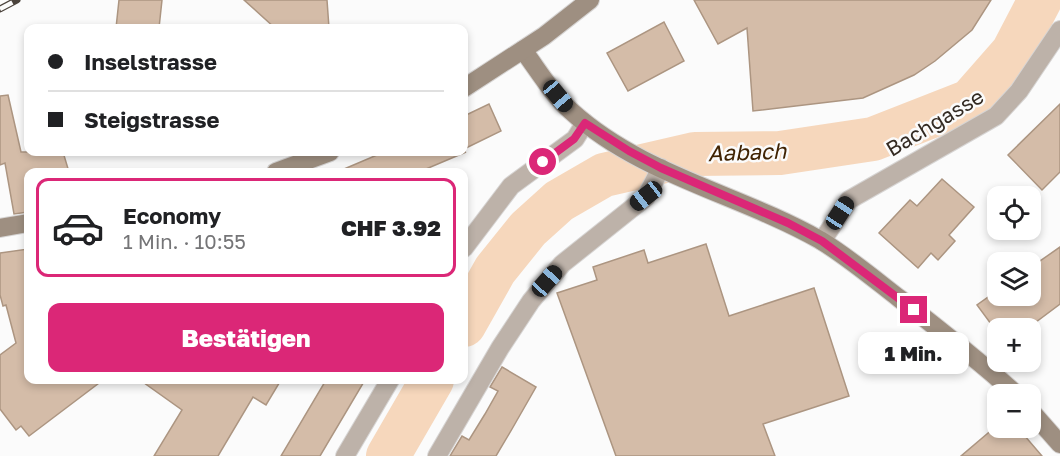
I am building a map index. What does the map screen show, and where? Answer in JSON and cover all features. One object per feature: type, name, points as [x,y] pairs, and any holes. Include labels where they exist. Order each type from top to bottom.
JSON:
[{"type":"street","points":[[468,85],[523,50],[590,0]]},
{"type":"street","name":"Bachgasse","points":[[822,241],[849,200],[996,116],[1019,90],[1060,30]]},
{"type":"street","points":[[523,50],[569,109],[585,123],[629,151],[658,175],[680,177],[788,223],[822,241],[870,275],[1004,384]]},
{"type":"street","points":[[468,243],[511,186],[574,139],[585,123]]},
{"type":"street","points":[[287,168],[319,156]]},
{"type":"street","points":[[437,456],[500,348],[547,281],[570,257],[646,196],[658,175]]},
{"type":"street","points":[[0,228],[24,224]]},
{"type":"street","points":[[345,456],[388,384]]},
{"type":"street","points":[[1041,422],[1060,444]]},
{"type":"building","points":[[119,0],[162,0],[159,24],[116,24]]},
{"type":"building","points":[[244,0],[327,0],[329,24],[271,24]]},
{"type":"building","points":[[694,0],[991,0],[972,30],[935,61],[914,75],[863,98],[753,111],[747,28],[718,44]]},
{"type":"building","points":[[664,22],[684,61],[628,91],[607,53]]},
{"type":"building","points":[[8,95],[21,152],[24,152],[24,156],[64,156],[68,168],[24,168],[24,213],[14,214],[5,163],[0,165],[0,96]]},
{"type":"building","points":[[489,104],[501,131],[468,147],[468,114]]},
{"type":"building","points":[[1060,104],[1060,172],[1042,190],[1041,186],[1038,186],[1008,155]]},
{"type":"building","points":[[375,156],[457,156],[428,168],[346,168]]},
{"type":"building","points":[[942,179],[974,207],[949,235],[955,241],[938,260],[931,253],[918,268],[879,233],[910,200],[917,206]]},
{"type":"building","points":[[706,244],[729,316],[814,288],[849,396],[763,424],[775,456],[616,456],[557,293],[597,280],[593,267],[644,250],[648,263]]},
{"type":"building","points":[[1060,247],[1060,304],[1041,318],[987,319],[977,305],[987,298],[987,306],[1041,306],[1041,260]]},
{"type":"building","points":[[24,250],[24,384],[98,384],[29,436],[21,426],[16,430],[0,409],[0,355],[16,343],[6,305],[3,306],[0,295],[0,253]]},
{"type":"building","points":[[502,367],[536,387],[512,429],[496,456],[450,456],[462,436],[469,440],[485,414],[498,391],[490,387]]},
{"type":"building","points":[[146,384],[279,384],[266,405],[253,397],[218,456],[154,456],[182,410]]},
{"type":"building","points":[[324,384],[363,384],[320,456],[281,456]]},
{"type":"building","points":[[987,434],[987,438],[1027,438],[1042,456],[961,456]]},
{"type":"waterway","name":"Aabach","points":[[468,318],[495,270],[528,229],[559,201],[604,175],[695,154],[780,153],[873,139],[970,101],[1013,52],[1040,0]]},
{"type":"waterway","name":"Aabach","points":[[388,456],[430,384]]},
{"type":"railway","points":[[0,9],[17,0]]},
{"type":"route","points":[[543,162],[574,139],[585,123],[661,168],[788,223],[822,241],[861,268],[914,310]]}]
